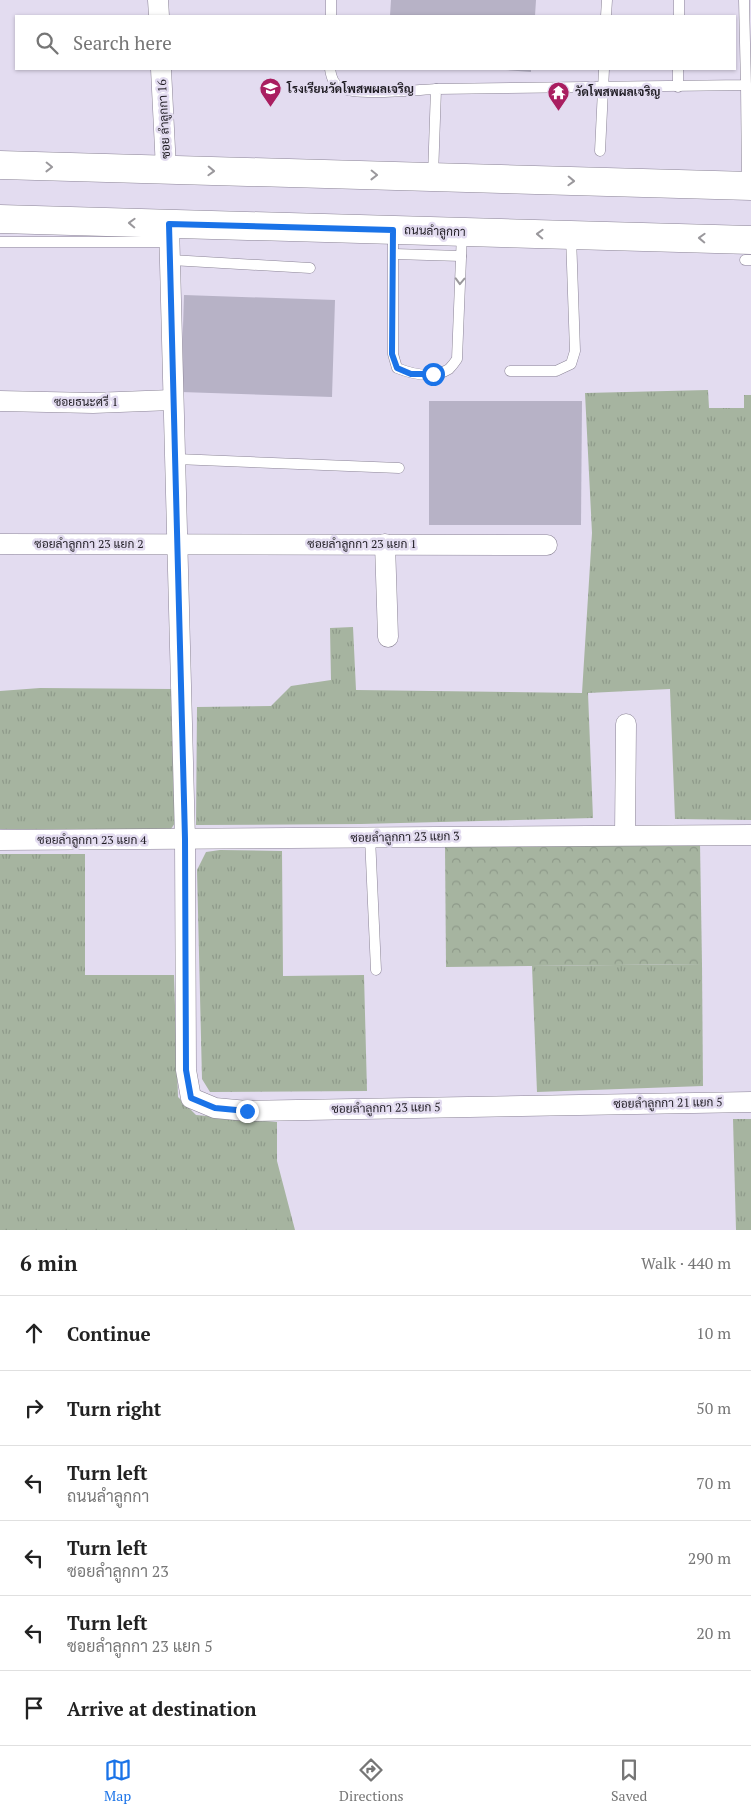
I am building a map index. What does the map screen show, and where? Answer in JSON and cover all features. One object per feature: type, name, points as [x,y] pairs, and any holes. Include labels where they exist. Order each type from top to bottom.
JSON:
[{"type":"main road","points":[[0,165],[749,186]]},
{"type":"main road","name":"ถนนลำลูกกา","points":[[0,219],[170,242],[393,242],[461,244],[571,235],[749,253]]},
{"type":"street","points":[[158,0],[159,15]]},
{"type":"street","name":"ซอย ลำลูกกา 16","points":[[161,70],[166,169]]},
{"type":"street","points":[[170,242],[172,400],[176,459],[185,839]]},
{"type":"street","name":"ซอยธนะศรี 1","points":[[0,401],[93,402],[172,400]]},
{"type":"street","name":"ซอยลำลูกกา 23 แยก 2","points":[[0,544],[178,544]]},
{"type":"street","name":"ซอยลำลูกกา 23 แยก 1","points":[[178,544],[547,545]]},
{"type":"street","points":[[385,544],[388,637]]},
{"type":"street","points":[[625,835],[626,724]]},
{"type":"street","name":"ซอยลำลูกกา 23 แยก 3","points":[[185,839],[751,835]]},
{"type":"street","name":"ซอยลำลูกกา 23 แยก 4","points":[[0,840],[185,839]]},
{"type":"street","name":"ซอยลำลูกกา 23 แยก 5","points":[[185,839],[186,1070],[191,1098],[215,1108],[247,1111],[584,1105]]},
{"type":"street","name":"ซอยลำลูกกา 21 แยก 5","points":[[584,1105],[751,1102]]},
{"type":"lane","points":[[331,0],[331,15]]},
{"type":"lane","points":[[606,15],[607,0]]},
{"type":"lane","points":[[679,0],[679,15]]},
{"type":"lane","points":[[744,0],[749,186]]},
{"type":"lane","points":[[330,70],[332,80],[340,88],[356,92],[436,89],[746,85]]},
{"type":"lane","points":[[600,151],[604,70]]},
{"type":"lane","points":[[678,70],[678,87]]},
{"type":"lane","points":[[433,177],[436,89]]},
{"type":"lane","points":[[510,372],[556,371],[570,364],[575,351],[571,235]]},
{"type":"lane","points":[[0,242],[170,242],[310,268]]},
{"type":"lane","points":[[393,242],[392,354],[397,368],[411,374],[433,374],[449,368],[457,359],[461,244]]},
{"type":"lane","points":[[176,459],[399,468]]},
{"type":"lane","points":[[370,837],[376,970]]},
{"type":"green space","points":[[708,390],[709,408],[744,408],[744,395],[751,395],[751,820],[675,819],[670,689],[588,693],[593,818],[361,824],[196,825],[197,707],[271,706],[291,686],[331,680],[330,628],[353,627],[356,690],[582,693],[592,533],[585,393]]},
{"type":"green space","points":[[40,688],[172,689],[177,820],[169,832],[0,829],[0,691]]},
{"type":"green space","points":[[700,843],[702,964],[446,967],[445,847]]},
{"type":"green space","points":[[220,850],[282,851],[283,976],[364,975],[367,1091],[210,1092],[202,1079],[197,870],[206,852]]},
{"type":"green space","points":[[0,854],[85,854],[85,975],[174,975],[178,1097],[196,1115],[277,1122],[277,1161],[295,1230],[0,1230]]},
{"type":"green space","points":[[702,964],[703,1086],[537,1092],[532,966]]},
{"type":"green space","points":[[733,1119],[751,1119],[751,1230],[736,1230]]},
{"type":"building","points":[[391,0],[536,0],[535,15],[390,15]]},
{"type":"building","points":[[506,70],[531,70],[531,72]]},
{"type":"building","points":[[184,295],[335,300],[332,397],[181,392]]},
{"type":"building","points":[[429,401],[582,401],[581,525],[429,525]]},
{"type":"place","name":"โรงเรียนวัดโพสพผลเจริญ","points":[[271,108]]},
{"type":"place","name":"วัดโพสพผลเจริญ","points":[[559,111]]},
{"type":"route","points":[[247,1111],[215,1108],[191,1098],[186,1070],[185,839],[176,459],[172,400],[169,224],[393,230],[392,354],[397,368],[411,374],[433,374]]}]
